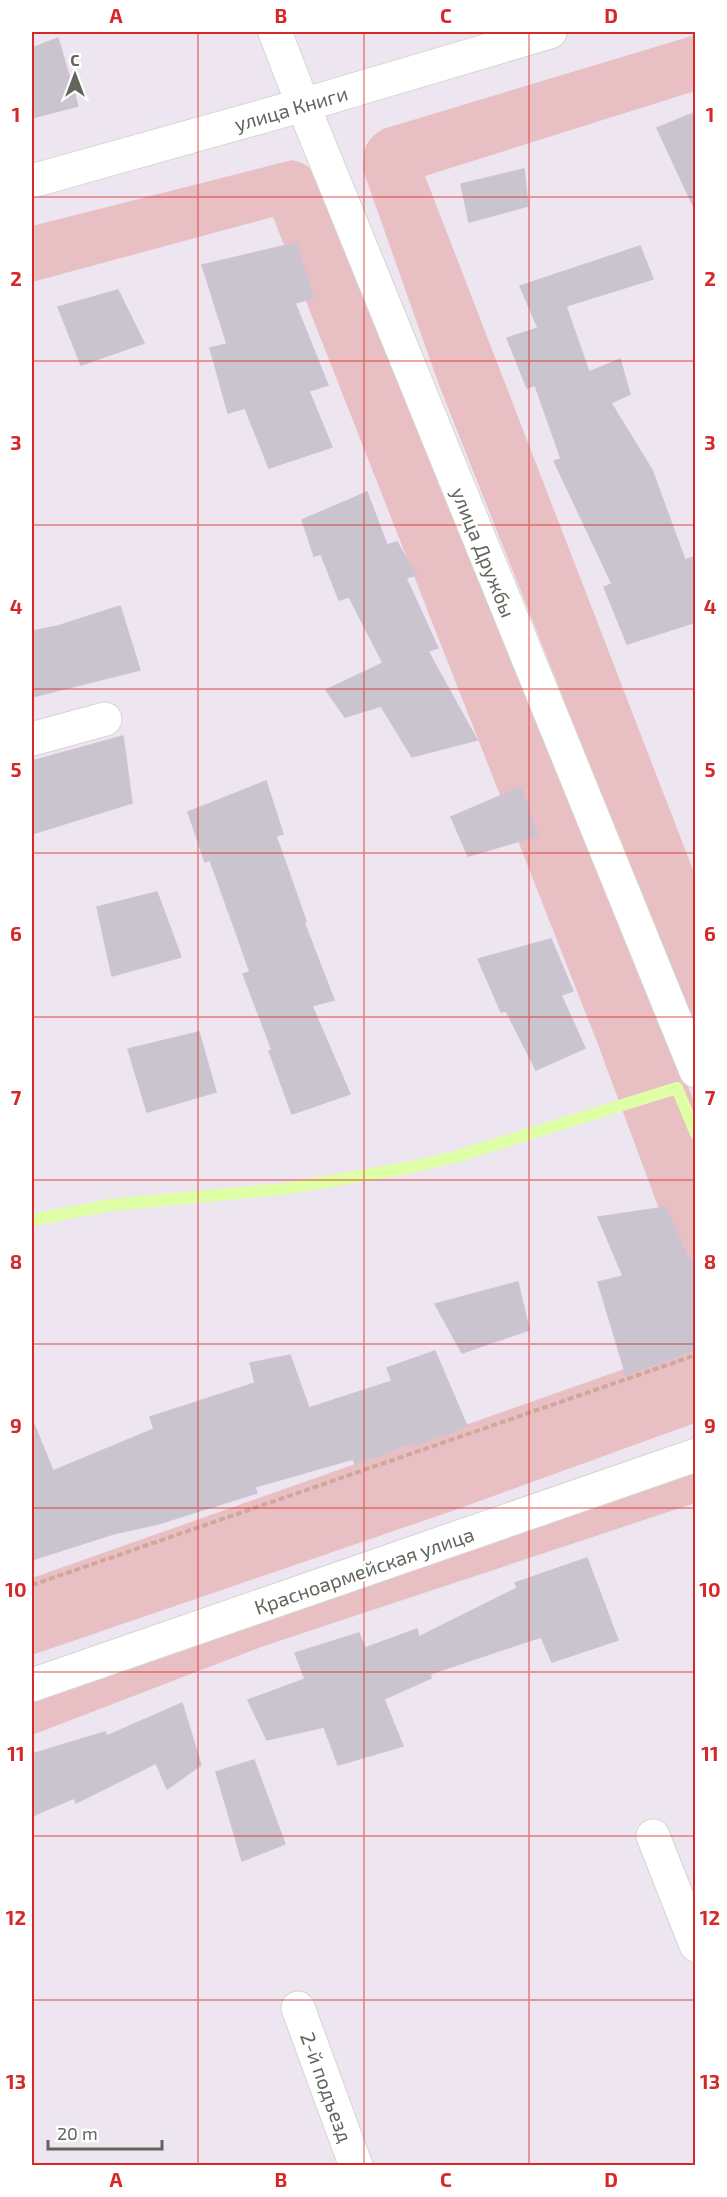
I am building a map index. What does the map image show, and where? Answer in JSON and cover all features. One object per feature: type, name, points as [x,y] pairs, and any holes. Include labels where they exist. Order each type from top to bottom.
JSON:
[{"type":"street","name":"улица Дружбы","points":[[275,32],[696,1071]]},
{"type":"street","name":"улица Книги","points":[[32,181],[303,105],[550,32]]},
{"type":"street","points":[[32,739],[105,719]]},
{"type":"street","name":"Красноармейская улица","points":[[32,1685],[696,1455]]},
{"type":"street","points":[[653,1836],[696,1945]]},
{"type":"street","name":"2-й подъезд","points":[[298,2008],[356,2166]]},
{"type":"path","points":[[32,1586],[696,1355]]},
{"type":"shaded area","points":[[695,35],[695,91],[425,176],[695,875],[695,1030],[439,385],[363,170],[366,146],[372,137],[383,129]]},
{"type":"shaded area","points":[[292,160],[309,167],[315,173],[328,196],[695,1104],[695,1306],[597,1042],[273,217],[32,282],[32,226]]},
{"type":"shaded area","points":[[695,1344],[695,1423],[455,1510],[32,1655],[32,1578]]},
{"type":"shaded area","points":[[695,1460],[695,1503],[264,1646],[32,1735],[32,1686]]},
{"type":"building","points":[[58,38],[78,106],[32,118],[32,48]]},
{"type":"building","points":[[696,112],[696,212],[657,128]]},
{"type":"building","points":[[524,169],[528,206],[469,222],[461,184]]},
{"type":"building","points":[[296,243],[314,298],[295,303],[328,385],[309,391],[332,447],[269,468],[245,408],[228,413],[210,348],[227,344],[202,265]]},
{"type":"building","points":[[640,246],[653,279],[566,306],[589,372],[620,359],[630,394],[611,403],[652,470],[685,560],[696,556],[696,622],[627,644],[604,587],[612,584],[554,461],[561,459],[535,385],[527,388],[507,338],[538,328],[520,286]]},
{"type":"building","points":[[118,290],[144,343],[81,365],[58,307]]},
{"type":"building","points":[[367,492],[387,545],[397,542],[416,575],[406,578],[438,648],[428,651],[477,740],[412,757],[381,706],[345,717],[326,690],[383,663],[349,597],[339,600],[321,554],[314,556],[302,520]]},
{"type":"building","points":[[120,606],[140,670],[32,697],[32,631],[58,626]]},
{"type":"building","points":[[123,736],[132,803],[32,834],[32,761]]},
{"type":"building","points":[[266,781],[283,834],[276,836],[306,921],[304,922],[334,1000],[312,1006],[350,1094],[292,1114],[269,1051],[272,1050],[243,974],[250,972],[210,860],[205,862],[188,812]]},
{"type":"building","points":[[521,787],[538,836],[468,856],[451,817]]},
{"type":"building","points":[[157,892],[181,957],[112,976],[97,907]]},
{"type":"building","points":[[551,939],[573,991],[561,995],[585,1048],[536,1070],[506,1011],[501,1012],[478,959]]},
{"type":"building","points":[[199,1032],[216,1092],[147,1112],[128,1049]]},
{"type":"building","points":[[666,1207],[689,1260],[696,1258],[696,1350],[626,1375],[598,1282],[623,1276],[598,1217]]},
{"type":"building","points":[[518,1282],[529,1330],[462,1353],[435,1304]]},
{"type":"building","points":[[435,1351],[467,1426],[355,1464],[353,1459],[255,1487],[257,1493],[158,1524],[113,1534],[32,1560],[32,1419],[53,1471],[154,1429],[150,1417],[255,1383],[250,1363],[290,1355],[309,1408],[392,1381],[387,1368]]},
{"type":"building","points":[[587,1558],[618,1640],[552,1662],[541,1637],[430,1674],[431,1678],[384,1699],[403,1746],[338,1765],[324,1727],[267,1740],[248,1700],[305,1679],[295,1653],[359,1633],[365,1648],[417,1629],[419,1637],[517,1588],[515,1583]]},
{"type":"building","points":[[182,1703],[201,1765],[167,1789],[156,1763],[76,1803],[74,1798],[32,1816],[32,1754],[105,1732],[107,1736]]},
{"type":"building","points":[[254,1760],[285,1844],[242,1861],[216,1772]]},
{"type":"waterway","points":[[32,1220],[110,1205],[283,1189],[407,1168],[455,1157],[677,1088],[696,1134]]}]
